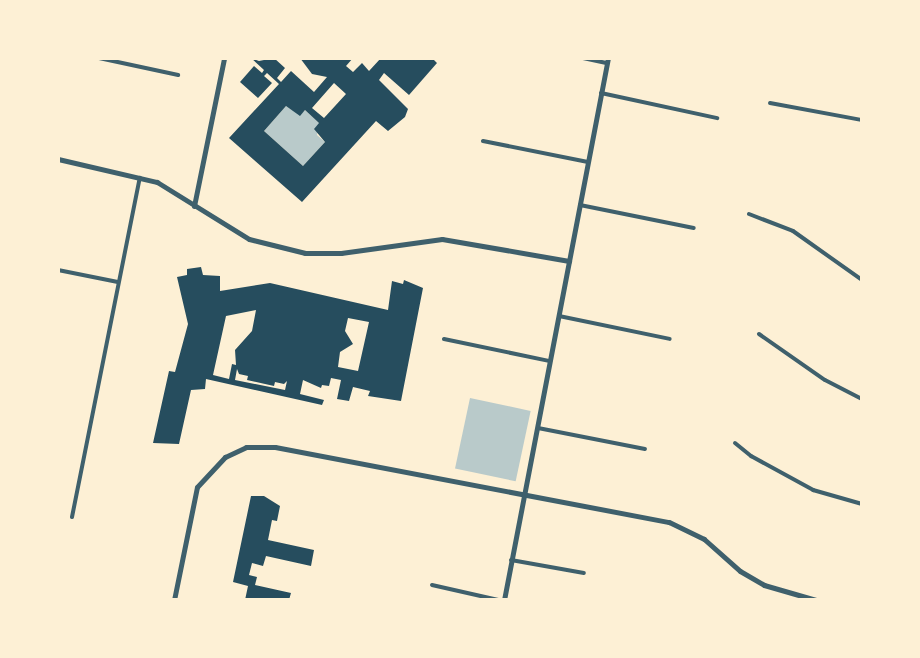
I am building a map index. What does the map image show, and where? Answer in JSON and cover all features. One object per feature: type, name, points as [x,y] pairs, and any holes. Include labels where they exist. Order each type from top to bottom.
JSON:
[{"type":"street","points":[[99,58],[178,75]]},
{"type":"street","points":[[194,206],[224,58]]},
{"type":"street","points":[[432,585],[501,600],[607,60],[583,58]]},
{"type":"street","points":[[601,93],[717,118]]},
{"type":"street","points":[[770,103],[862,120]]},
{"type":"street","points":[[483,141],[588,162]]},
{"type":"street","points":[[58,159],[157,182],[249,239],[305,253],[341,253],[416,240],[465,241],[569,261]]},
{"type":"street","points":[[72,517],[140,177]]},
{"type":"street","points":[[580,205],[694,228]]},
{"type":"street","points":[[749,214],[793,231],[862,280]]},
{"type":"street","points":[[58,270],[118,282]]},
{"type":"street","points":[[558,316],[670,339]]},
{"type":"street","points":[[759,334],[825,380],[862,399]]},
{"type":"street","points":[[444,339],[549,361]]},
{"type":"street","points":[[537,428],[645,449]]},
{"type":"street","points":[[735,443],[751,456],[813,490],[862,504]]},
{"type":"street","points":[[174,600],[197,487],[207,472],[246,447],[275,447],[669,522],[704,539],[740,571],[764,585],[816,600]]},
{"type":"street","points":[[511,560],[584,573]]},
{"type":"shaded area","points":[[286,106],[300,115],[305,110],[319,123],[317,135],[325,142],[303,166],[264,131]]},
{"type":"shaded area","points":[[470,398],[531,411],[516,481],[455,468]]},
{"type":"building","points":[[251,58],[259,61],[274,58],[285,68],[277,78],[281,82],[291,71],[314,92],[327,77],[312,74],[300,58],[353,58],[346,66],[353,72],[362,63],[369,71],[381,58],[432,58],[437,63],[409,95],[384,73],[379,80],[408,109],[405,117],[388,131],[376,121],[302,202],[229,138],[279,84],[267,73],[264,76],[272,83],[258,98],[240,82],[254,66],[262,73],[264,70]],"holes":[[[334,83],[346,94],[324,118],[312,108]],[[286,106],[300,116],[305,110],[319,123],[314,129],[325,142],[303,166],[264,131]]]},
{"type":"building","points":[[201,267],[203,275],[220,276],[220,291],[270,283],[388,310],[392,281],[403,284],[404,280],[423,288],[401,401],[368,396],[370,391],[353,387],[349,401],[337,399],[341,380],[331,378],[329,386],[322,385],[321,388],[303,380],[300,394],[324,400],[322,405],[206,379],[205,389],[191,390],[179,444],[153,443],[169,371],[175,372],[188,324],[177,277],[187,275],[187,269]],"holes":[[[256,310],[252,331],[235,350],[236,365],[232,364],[229,379],[213,375],[226,316]],[[348,318],[369,322],[358,371],[338,367],[340,352],[353,344],[345,331]],[[237,369],[239,374],[248,376],[247,380],[274,386],[275,382],[284,384],[287,381],[285,390],[235,380]]]},
{"type":"building","points":[[251,496],[264,496],[280,506],[277,521],[272,520],[268,540],[314,550],[311,566],[266,556],[263,566],[252,563],[249,575],[257,577],[255,585],[291,593],[289,600],[245,600],[248,586],[233,582]]}]
